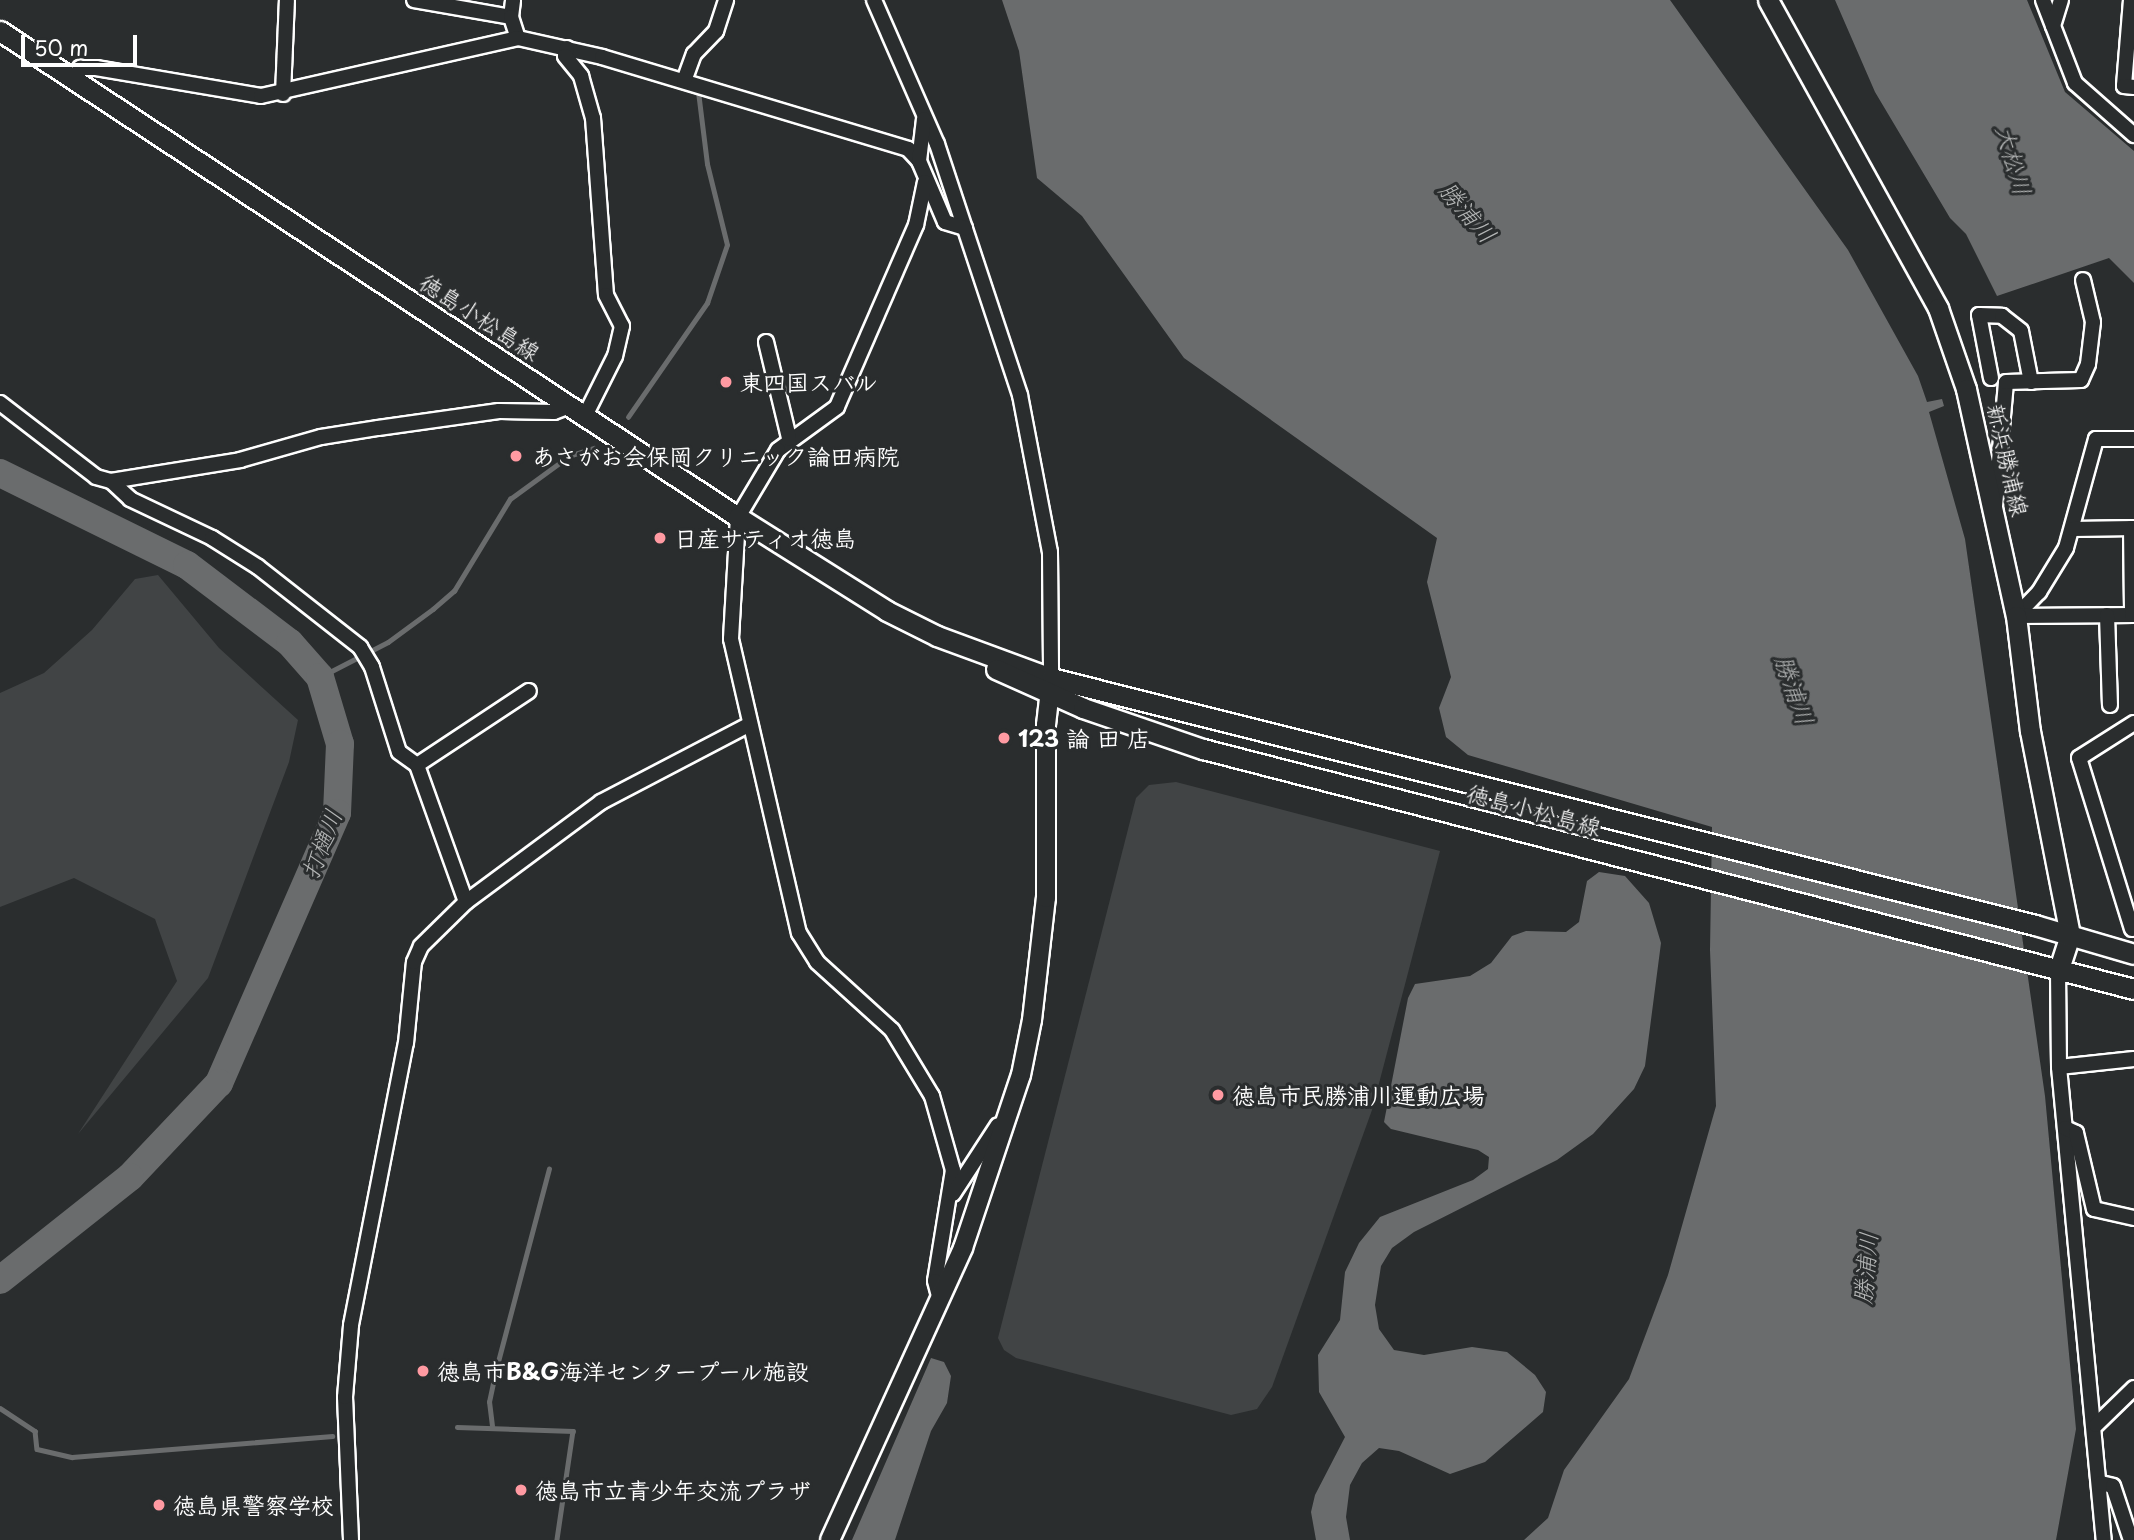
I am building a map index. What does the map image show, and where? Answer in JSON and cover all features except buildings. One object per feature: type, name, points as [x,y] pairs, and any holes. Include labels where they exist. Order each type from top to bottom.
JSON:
[{"type":"main road","name":"新浜勝浦線","points":[[1768,0],[1938,308],[1966,389],[1995,507],[2016,616],[2031,731],[2070,935],[2058,971]]},
{"type":"main road","name":"徳島小松島線","points":[[0,31],[738,517],[887,611],[1050,686],[1083,708],[1203,749],[2134,989]]},
{"type":"main road","name":"徳島小松島線","points":[[1050,686],[1091,687],[2035,925],[2134,954]]},
{"type":"street","points":[[283,94],[287,0]]},
{"type":"street","points":[[414,0],[511,17]]},
{"type":"street","points":[[513,0],[511,17],[517,38]]},
{"type":"street","points":[[684,81],[694,54],[716,31],[726,0]]},
{"type":"street","points":[[830,1540],[976,1215],[1009,1113],[1032,1020],[1046,898],[1051,565],[1034,453],[1002,335],[965,228],[874,0]]},
{"type":"street","points":[[2043,0],[2075,83],[2134,135]]},
{"type":"street","points":[[2053,26],[2061,0]]},
{"type":"street","points":[[2131,0],[2124,86],[2134,87]]},
{"type":"street","points":[[74,79],[80,68],[96,68],[261,96],[283,94],[517,38],[567,48],[894,142],[919,161]]},
{"type":"street","points":[[0,403],[96,477],[111,481],[240,460],[366,430],[499,411],[577,411],[615,356],[622,326],[606,295],[593,118],[581,76],[565,56],[567,48]]},
{"type":"street","points":[[923,119],[919,161],[925,182],[945,222],[965,228]]},
{"type":"street","points":[[925,182],[916,225],[871,322],[852,380],[827,416],[789,438],[762,470],[738,517],[731,639],[748,725],[799,933],[817,962],[891,1030],[920,1071],[950,1157],[953,1194],[935,1281],[939,1296]]},
{"type":"street","points":[[1966,389],[1992,378],[2007,382],[2081,380],[2092,350],[2093,322],[2083,280]]},
{"type":"street","points":[[1992,378],[1979,315],[2002,316],[2021,331],[2031,382]]},
{"type":"street","points":[[766,342],[789,438]]},
{"type":"street","points":[[1995,507],[2007,382]]},
{"type":"street","points":[[2016,616],[2039,592],[2073,529],[2096,439],[2134,439]]},
{"type":"street","points":[[111,481],[131,499],[212,538],[258,567],[360,647],[372,667],[399,752],[417,765],[466,902]]},
{"type":"street","points":[[2016,616],[2133,615],[2132,528],[2073,529]]},
{"type":"street","points":[[2107,615],[2110,705]]},
{"type":"street","points":[[417,765],[529,691]]},
{"type":"street","points":[[2132,929],[2079,758],[2134,723]]},
{"type":"street","points":[[351,1540],[346,1368],[406,1043],[414,962],[435,927],[601,802],[748,725]]},
{"type":"street","points":[[2058,971],[2059,1067],[2096,1425],[2104,1540]]},
{"type":"street","points":[[2059,1067],[2134,1059]]},
{"type":"street","points":[[953,1194],[1009,1113]]},
{"type":"street","points":[[2065,1128],[2076,1133],[2094,1209],[2134,1218]]},
{"type":"street","points":[[2096,1425],[2134,1388]]},
{"type":"street","points":[[2101,1483],[2113,1486],[2131,1540]]},
{"type":"shaded area","points":[[158,575],[219,648],[298,720],[289,762],[208,978],[78,1134],[177,981],[155,919],[74,878],[0,907],[0,693],[44,673],[92,630],[135,579]]},
{"type":"shaded area","name":"徳島市民勝浦川運動広場","points":[[1176,782],[1440,851],[1372,1110],[1272,1387],[1257,1409],[1231,1415],[1016,1358],[1004,1350],[998,1338],[1136,798],[1149,785]]},
{"type":"water","name":"勝浦川","points":[[1002,0],[1670,0],[1848,250],[1918,376],[1927,402],[1942,399],[1944,406],[1929,412],[1965,539],[2045,1096],[2076,1429],[2056,1540],[1524,1540],[1548,1518],[1564,1470],[1629,1379],[1668,1275],[1716,1106],[1710,950],[1712,827],[1468,755],[1446,737],[1439,708],[1451,677],[1427,582],[1437,538],[1184,358],[1082,216],[1037,178],[1019,51]]},
{"type":"water","name":"大松川","points":[[1835,0],[2027,0],[2065,92],[2134,151],[2134,283],[2109,258],[1997,296],[1966,234],[1950,218],[1875,92]]},
{"type":"water","points":[[1599,872],[1625,876],[1649,903],[1661,943],[1645,1066],[1634,1089],[1593,1134],[1557,1160],[1414,1232],[1392,1248],[1381,1266],[1375,1305],[1379,1329],[1394,1350],[1424,1355],[1472,1347],[1507,1352],[1535,1375],[1546,1392],[1543,1412],[1485,1462],[1450,1474],[1399,1451],[1379,1448],[1362,1463],[1350,1485],[1346,1517],[1350,1540],[1316,1540],[1311,1512],[1315,1495],[1345,1437],[1319,1392],[1318,1355],[1340,1320],[1345,1272],[1359,1243],[1380,1217],[1473,1180],[1488,1169],[1489,1157],[1478,1150],[1391,1129],[1384,1122],[1408,998],[1415,984],[1470,976],[1491,963],[1512,936],[1526,931],[1566,932],[1579,922],[1587,881]]},
{"type":"water","points":[[931,1358],[944,1362],[951,1376],[947,1403],[931,1431],[895,1540],[852,1540]]},
{"type":"waterway","points":[[628,417],[707,303],[727,245],[707,164],[698,92]]},
{"type":"waterway","points":[[320,677],[388,642],[433,609],[454,591],[510,499],[569,456],[594,448]]},
{"type":"waterway","name":"打樋川","points":[[0,473],[187,565],[290,643],[320,677],[340,744],[337,813],[219,1083],[130,1177],[0,1280]]},
{"type":"waterway","points":[[492,1426],[489,1402],[495,1373],[549,1169]]},
{"type":"waterway","points":[[0,1408],[35,1431],[37,1449],[72,1457],[332,1436]]},
{"type":"waterway","points":[[457,1427],[573,1431],[557,1540]]},
{"type":"place","name":"東四国スバル","points":[[726,382]]},
{"type":"place","name":"あさがお会保岡クリニック論田病院","points":[[516,456]]},
{"type":"place","name":"日産サティオ徳島","points":[[660,538]]},
{"type":"place","name":"123 論 田 店","points":[[1004,738]]},
{"type":"place","name":"徳島市民勝浦川運動広場","points":[[1218,1095]]},
{"type":"place","name":"徳島市B&G海洋センタープール施設","points":[[423,1371]]},
{"type":"place","name":"徳島市立青少年交流プラザ","points":[[521,1490]]},
{"type":"place","name":"徳島県警察学校","points":[[159,1505]]}]
